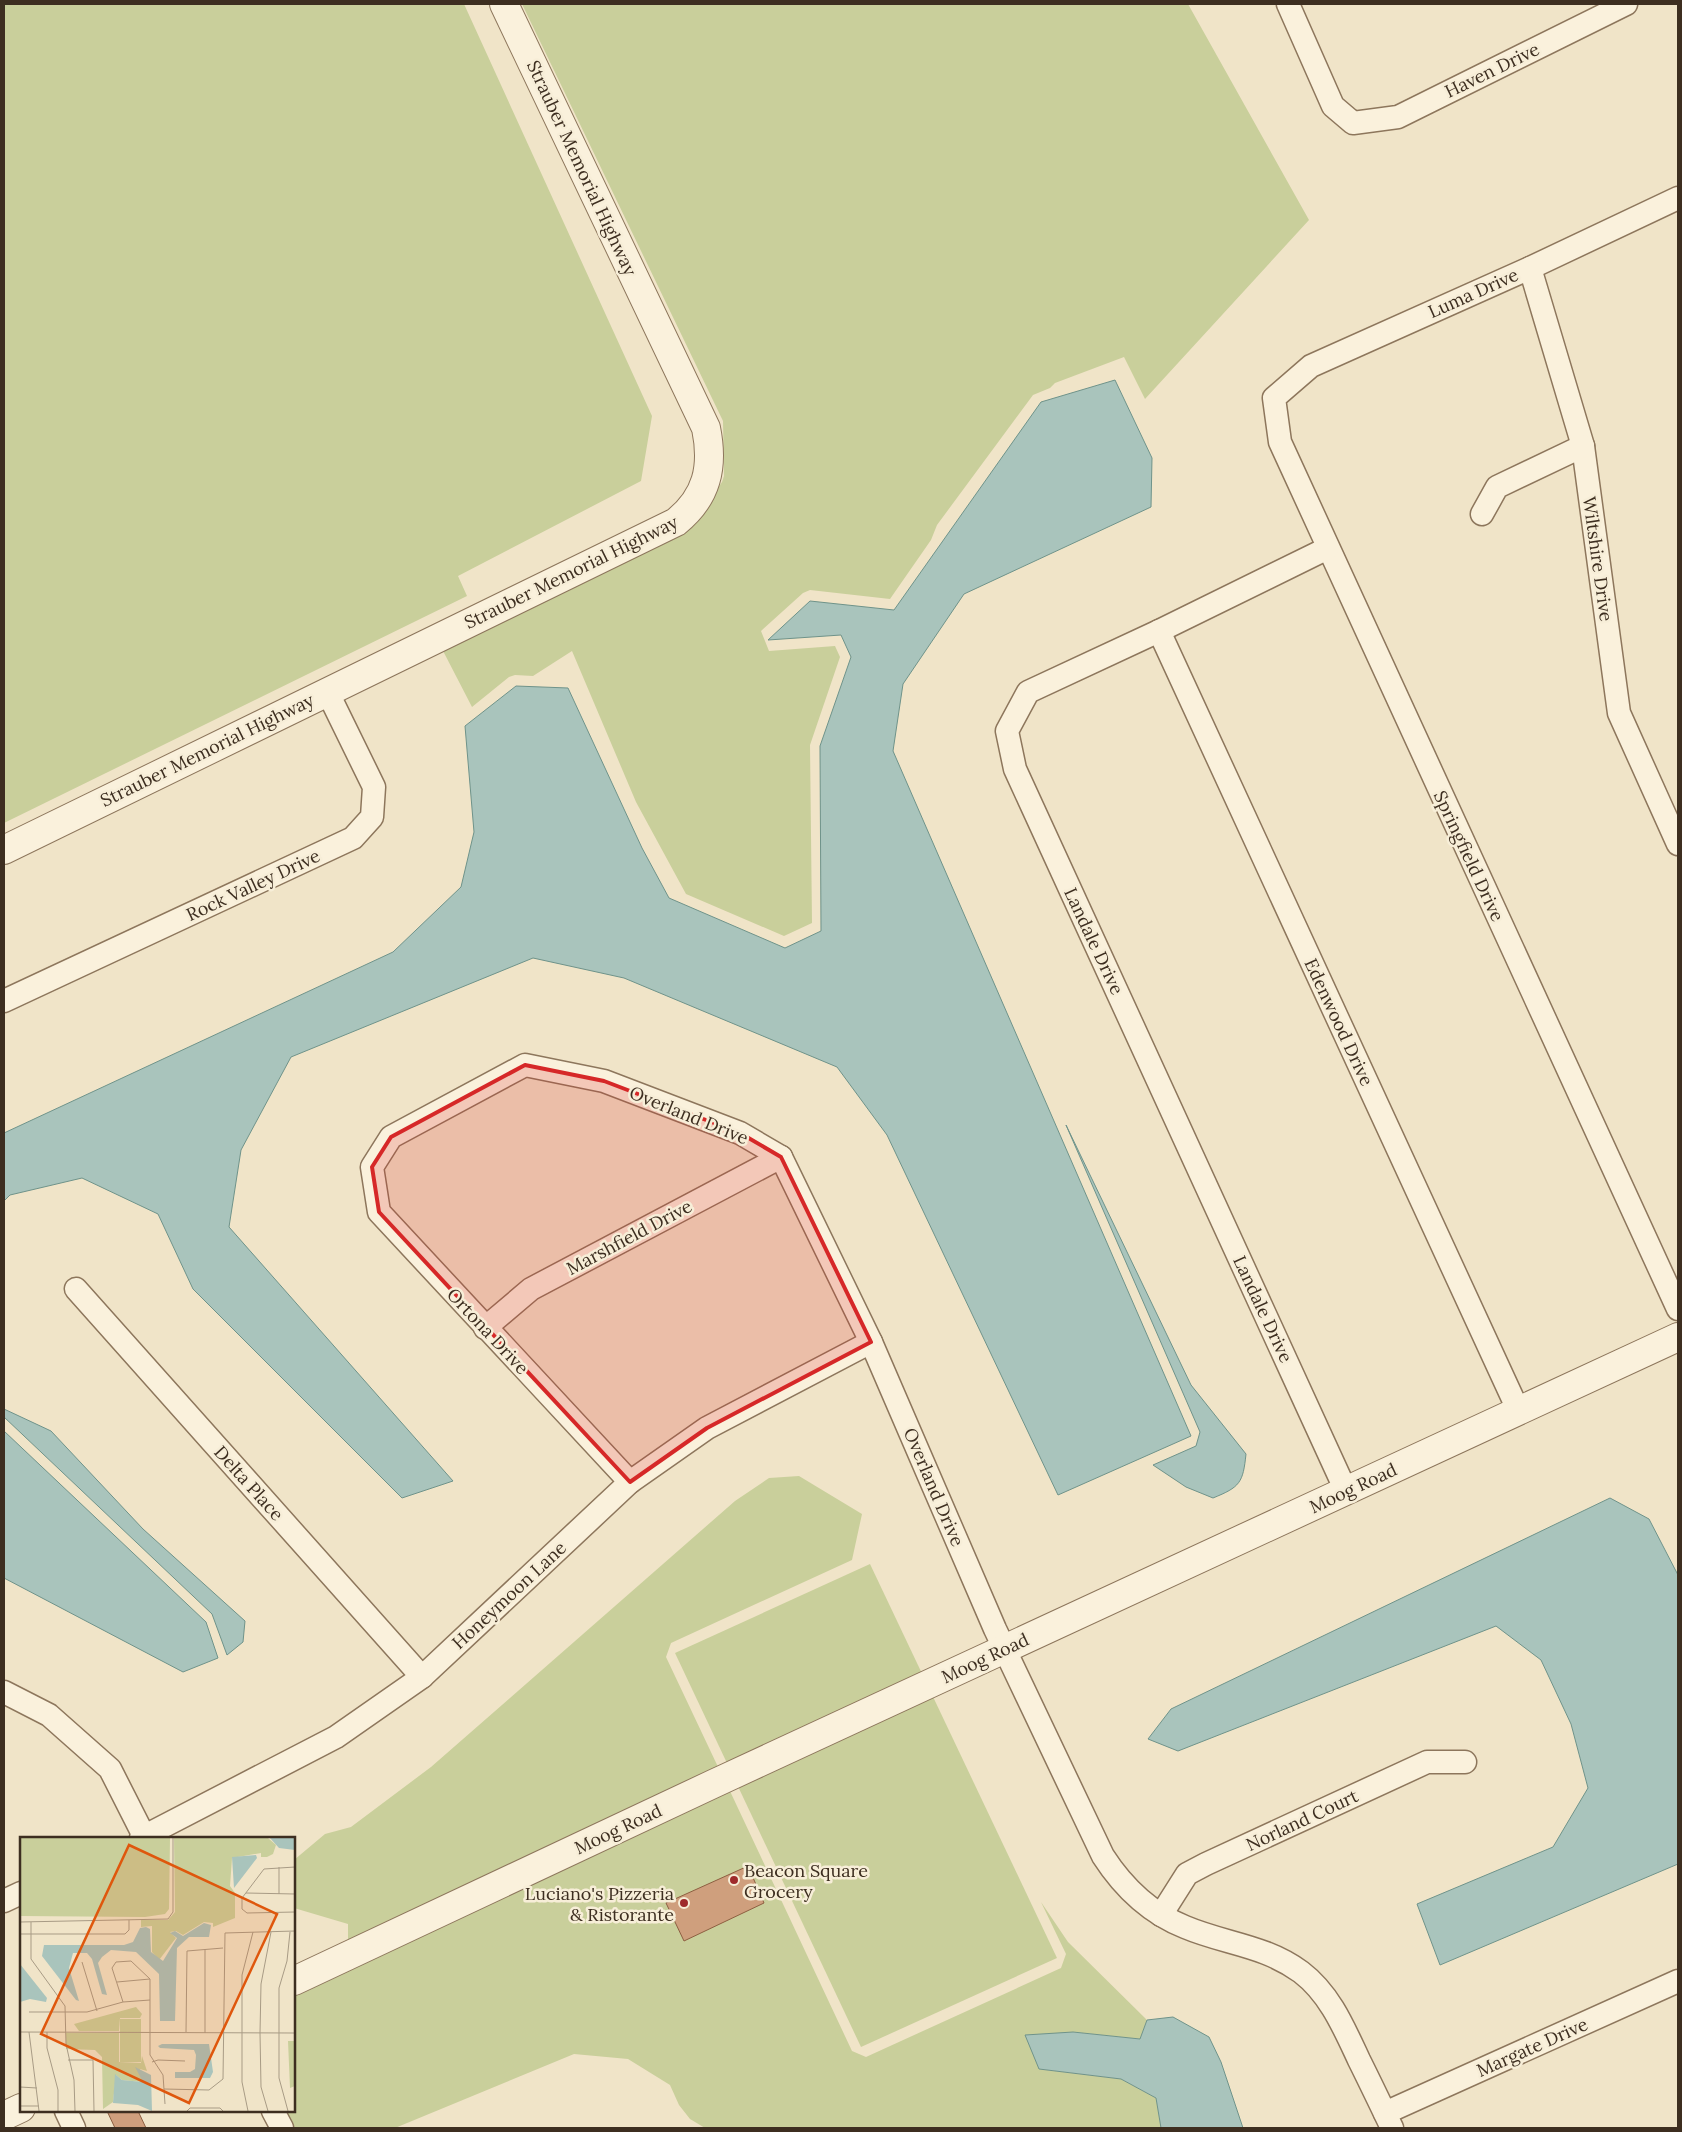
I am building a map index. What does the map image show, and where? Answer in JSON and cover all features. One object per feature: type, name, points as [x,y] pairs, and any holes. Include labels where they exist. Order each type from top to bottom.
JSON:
[{"type":"street","name":"Strauber Memorial Highway","points":[[4,850],[676,522],[689,512],[702,492],[709,466],[710,449],[706,428],[504,4]]},
{"type":"street","name":"Haven Drive","points":[[1288,4],[1333,106],[1353,123],[1398,117],[1626,4]]},
{"type":"street","name":"Luma Drive","points":[[1274,398],[1311,366],[1530,268],[1678,198]]},
{"type":"street","name":"Wiltshire Drive","points":[[1530,268],[1583,446],[1619,713],[1678,844]]},
{"type":"street","name":"Springfield Drive","points":[[1274,398],[1280,442],[1678,1309]]},
{"type":"street","points":[[1482,514],[1498,487],[1583,446]]},
{"type":"street","name":"Landale Drive","points":[[1328,548],[1159,631],[1028,692],[1007,731],[1015,769],[1346,1491]]},
{"type":"street","name":"Edenwood Drive","points":[[1159,631],[1520,1412]]},
{"type":"street","name":"Rock Valley Drive","points":[[4,1001],[353,838],[372,816],[374,787],[327,691]]},
{"type":"street","name":"Overland Drive","points":[[372,1167],[391,1137],[526,1065],[604,1081],[740,1133],[781,1157],[872,1342],[1005,1649],[1103,1856],[1115,1875],[1130,1891],[1161,1915],[1184,1927],[1264,1951],[1284,1960],[1302,1973],[1317,1987],[1340,2021],[1388,2121]]},
{"type":"street","name":"Marshfield Drive","points":[[485,1328],[531,1290],[781,1157]]},
{"type":"street","name":"Ortona Drive","points":[[372,1167],[379,1212],[630,1482]]},
{"type":"street","name":"Delta Place","points":[[76,1289],[422,1677]]},
{"type":"street","name":"Moog Road","points":[[295,1981],[1678,1337]]},
{"type":"street","name":"Honeymoon Lane","points":[[146,1837],[336,1737],[422,1677],[630,1482],[707,1428],[872,1342]]},
{"type":"street","points":[[4,1692],[49,1715],[110,1769],[144,1837]]},
{"type":"street","name":"Norland Court","points":[[1161,1915],[1187,1874],[1206,1864],[1428,1762],[1465,1762]]},
{"type":"street","points":[[4,1901],[20,1893]]},
{"type":"street","name":"Margate Drive","points":[[1388,2121],[1678,1981]]},
{"type":"street","points":[[4,2116],[20,2108]]},
{"type":"street","points":[[66,2112],[74,2128]]},
{"type":"street","points":[[274,2112],[282,2128]]},
{"type":"highlighted area","points":[[525,1065],[604,1081],[740,1133],[781,1157],[871,1342],[707,1428],[630,1482],[379,1212],[372,1167],[391,1137]]},
{"type":"green space","points":[[4,4],[464,4],[652,416],[641,481],[458,576],[467,596],[4,823]]},
{"type":"green space","points":[[522,4],[1188,4],[1309,220],[1145,399],[1124,357],[1055,383],[1050,388],[1033,395],[937,525],[931,540],[890,599],[810,590],[803,593],[761,631],[769,651],[835,646],[840,657],[810,745],[812,923],[784,936],[686,894],[636,802],[572,651],[533,676],[515,675],[509,677],[472,707],[441,647],[696,519],[722,482],[724,476],[723,421]]},
{"type":"green space","points":[[799,1476],[862,1514],[852,1560],[671,1643],[666,1657],[719,1769],[348,1943],[348,1924],[295,1908],[295,1859],[325,1834],[351,1827],[431,1767],[735,1501],[769,1478]]},
{"type":"green space","points":[[870,1564],[1057,1958],[861,2047],[675,1653]]},
{"type":"green space","points":[[729,1789],[852,2051],[866,2057],[1061,1968],[1066,1954],[1041,1902],[1068,1942],[1147,2020],[1140,2039],[1073,2032],[1039,2069],[1121,2079],[1156,2098],[1161,2128],[705,2128],[690,2119],[679,2105],[670,2085],[628,2059],[574,2054],[395,2128],[287,2128],[279,2112],[295,2112],[295,1993]]},
{"type":"water","points":[[1115,380],[1152,458],[1151,507],[964,594],[903,684],[893,751],[1191,1436],[1058,1495],[887,1135],[837,1067],[624,978],[533,958],[291,1057],[241,1150],[229,1227],[453,1481],[402,1498],[193,1289],[158,1214],[82,1178],[10,1195],[4,1201],[4,1133],[393,952],[461,887],[474,832],[465,726],[516,686],[568,688],[642,848],[669,898],[785,948],[821,931],[820,746],[851,657],[841,635],[768,640],[810,601],[894,610],[1041,402]]},
{"type":"water","points":[[1066,1125],[1191,1385],[1246,1454],[1241,1478],[1235,1487],[1213,1498],[1186,1487],[1153,1465],[1196,1446],[1200,1432]]},
{"type":"water","points":[[4,1409],[51,1431],[143,1529],[245,1621],[243,1642],[227,1655],[212,1614],[4,1417]]},
{"type":"water","points":[[4,1431],[206,1622],[218,1658],[183,1672],[4,1578]]},
{"type":"water","points":[[1610,1498],[1649,1519],[1678,1575],[1678,1864],[1440,1965],[1417,1904],[1553,1847],[1588,1788],[1571,1724],[1541,1660],[1496,1626],[1178,1751],[1148,1739],[1171,1709]]},
{"type":"water","points":[[1173,2017],[1209,2037],[1221,2062],[1243,2128],[1161,2128],[1156,2098],[1121,2079],[1039,2069],[1025,2035],[1073,2032],[1140,2039],[1147,2020]]},
{"type":"building","points":[[748,1866],[764,1903],[684,1941],[666,1903]]},
{"type":"building","points":[[107,2112],[138,2112],[146,2128],[115,2128]]},
{"type":"place","name":"Beacon Square Grocery","points":[[734,1880]]},
{"type":"place","name":"Luciano's Pizzeria & Ristorante","points":[[684,1903]]}]
